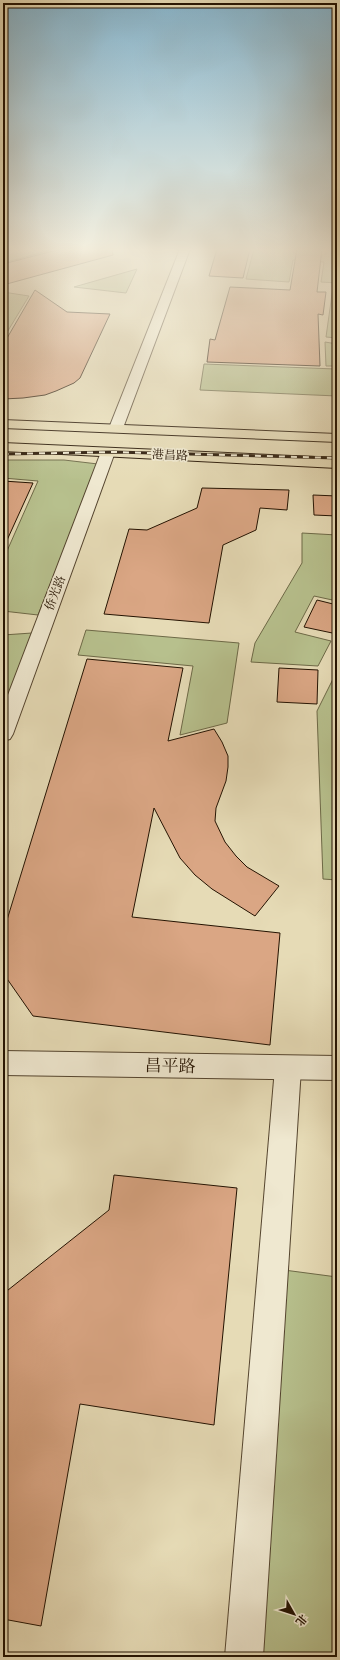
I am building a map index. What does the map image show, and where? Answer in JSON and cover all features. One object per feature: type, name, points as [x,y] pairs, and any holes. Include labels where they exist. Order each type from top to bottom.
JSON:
[{"type":"main road","name":"港昌路","points":[[3,424],[337,438]]},
{"type":"main road","name":"港昌路","points":[[3,447],[337,463]]},
{"type":"street","points":[[116,428],[155,326]]},
{"type":"street","name":"侨光路","points":[[3,734],[108,452]]},
{"type":"street","name":"昌平路","points":[[3,1063],[337,1068]]},
{"type":"street","points":[[244,1657],[288,1068]]},
{"type":"green space","points":[[3,326],[11,326],[3,339]]},
{"type":"green space","points":[[327,326],[337,326],[337,338],[326,337]]},
{"type":"green space","points":[[325,342],[337,344],[337,366],[326,366]]},
{"type":"green space","points":[[204,364],[336,369],[337,396],[200,390]]},
{"type":"green space","points":[[3,460],[64,460],[98,464],[38,615],[3,611],[3,560],[38,481],[3,478]]},
{"type":"green space","points":[[302,533],[337,535],[337,601],[314,596],[295,632],[331,641],[318,666],[251,662],[255,643],[302,563]]},
{"type":"green space","points":[[86,630],[239,643],[227,723],[180,735],[193,666],[78,655]]},
{"type":"green space","points":[[32,633],[3,713],[3,635]]},
{"type":"green space","points":[[337,671],[337,880],[323,879],[317,711]]},
{"type":"green space","points":[[284,1270],[337,1277],[337,1657],[260,1657]]},
{"type":"building","points":[[14,326],[104,326],[80,378],[74,383],[45,395],[3,399],[3,345]]},
{"type":"building","points":[[219,326],[318,326],[320,366],[207,362],[210,339],[215,340]]},
{"type":"building","points":[[3,481],[33,483],[3,549]]},
{"type":"building","points":[[202,488],[289,490],[287,510],[260,508],[256,530],[223,545],[209,623],[104,614],[129,529],[147,530],[197,508]]},
{"type":"building","points":[[313,495],[337,496],[337,516],[314,515]]},
{"type":"building","points":[[317,600],[337,605],[337,634],[304,627]]},
{"type":"building","points":[[87,659],[183,668],[168,741],[214,729],[222,742],[228,756],[228,767],[226,781],[216,808],[215,821],[225,842],[236,856],[247,867],[279,886],[255,916],[212,889],[195,875],[180,858],[154,808],[132,917],[280,933],[270,1045],[33,1016],[3,973],[3,933]]},
{"type":"building","points":[[279,668],[318,670],[317,704],[277,702]]},
{"type":"building","points":[[114,1175],[237,1188],[214,1425],[80,1404],[41,1626],[3,1619],[3,1294],[109,1210]]},
{"type":"railway","points":[[3,454],[114,452],[337,458]]}]
